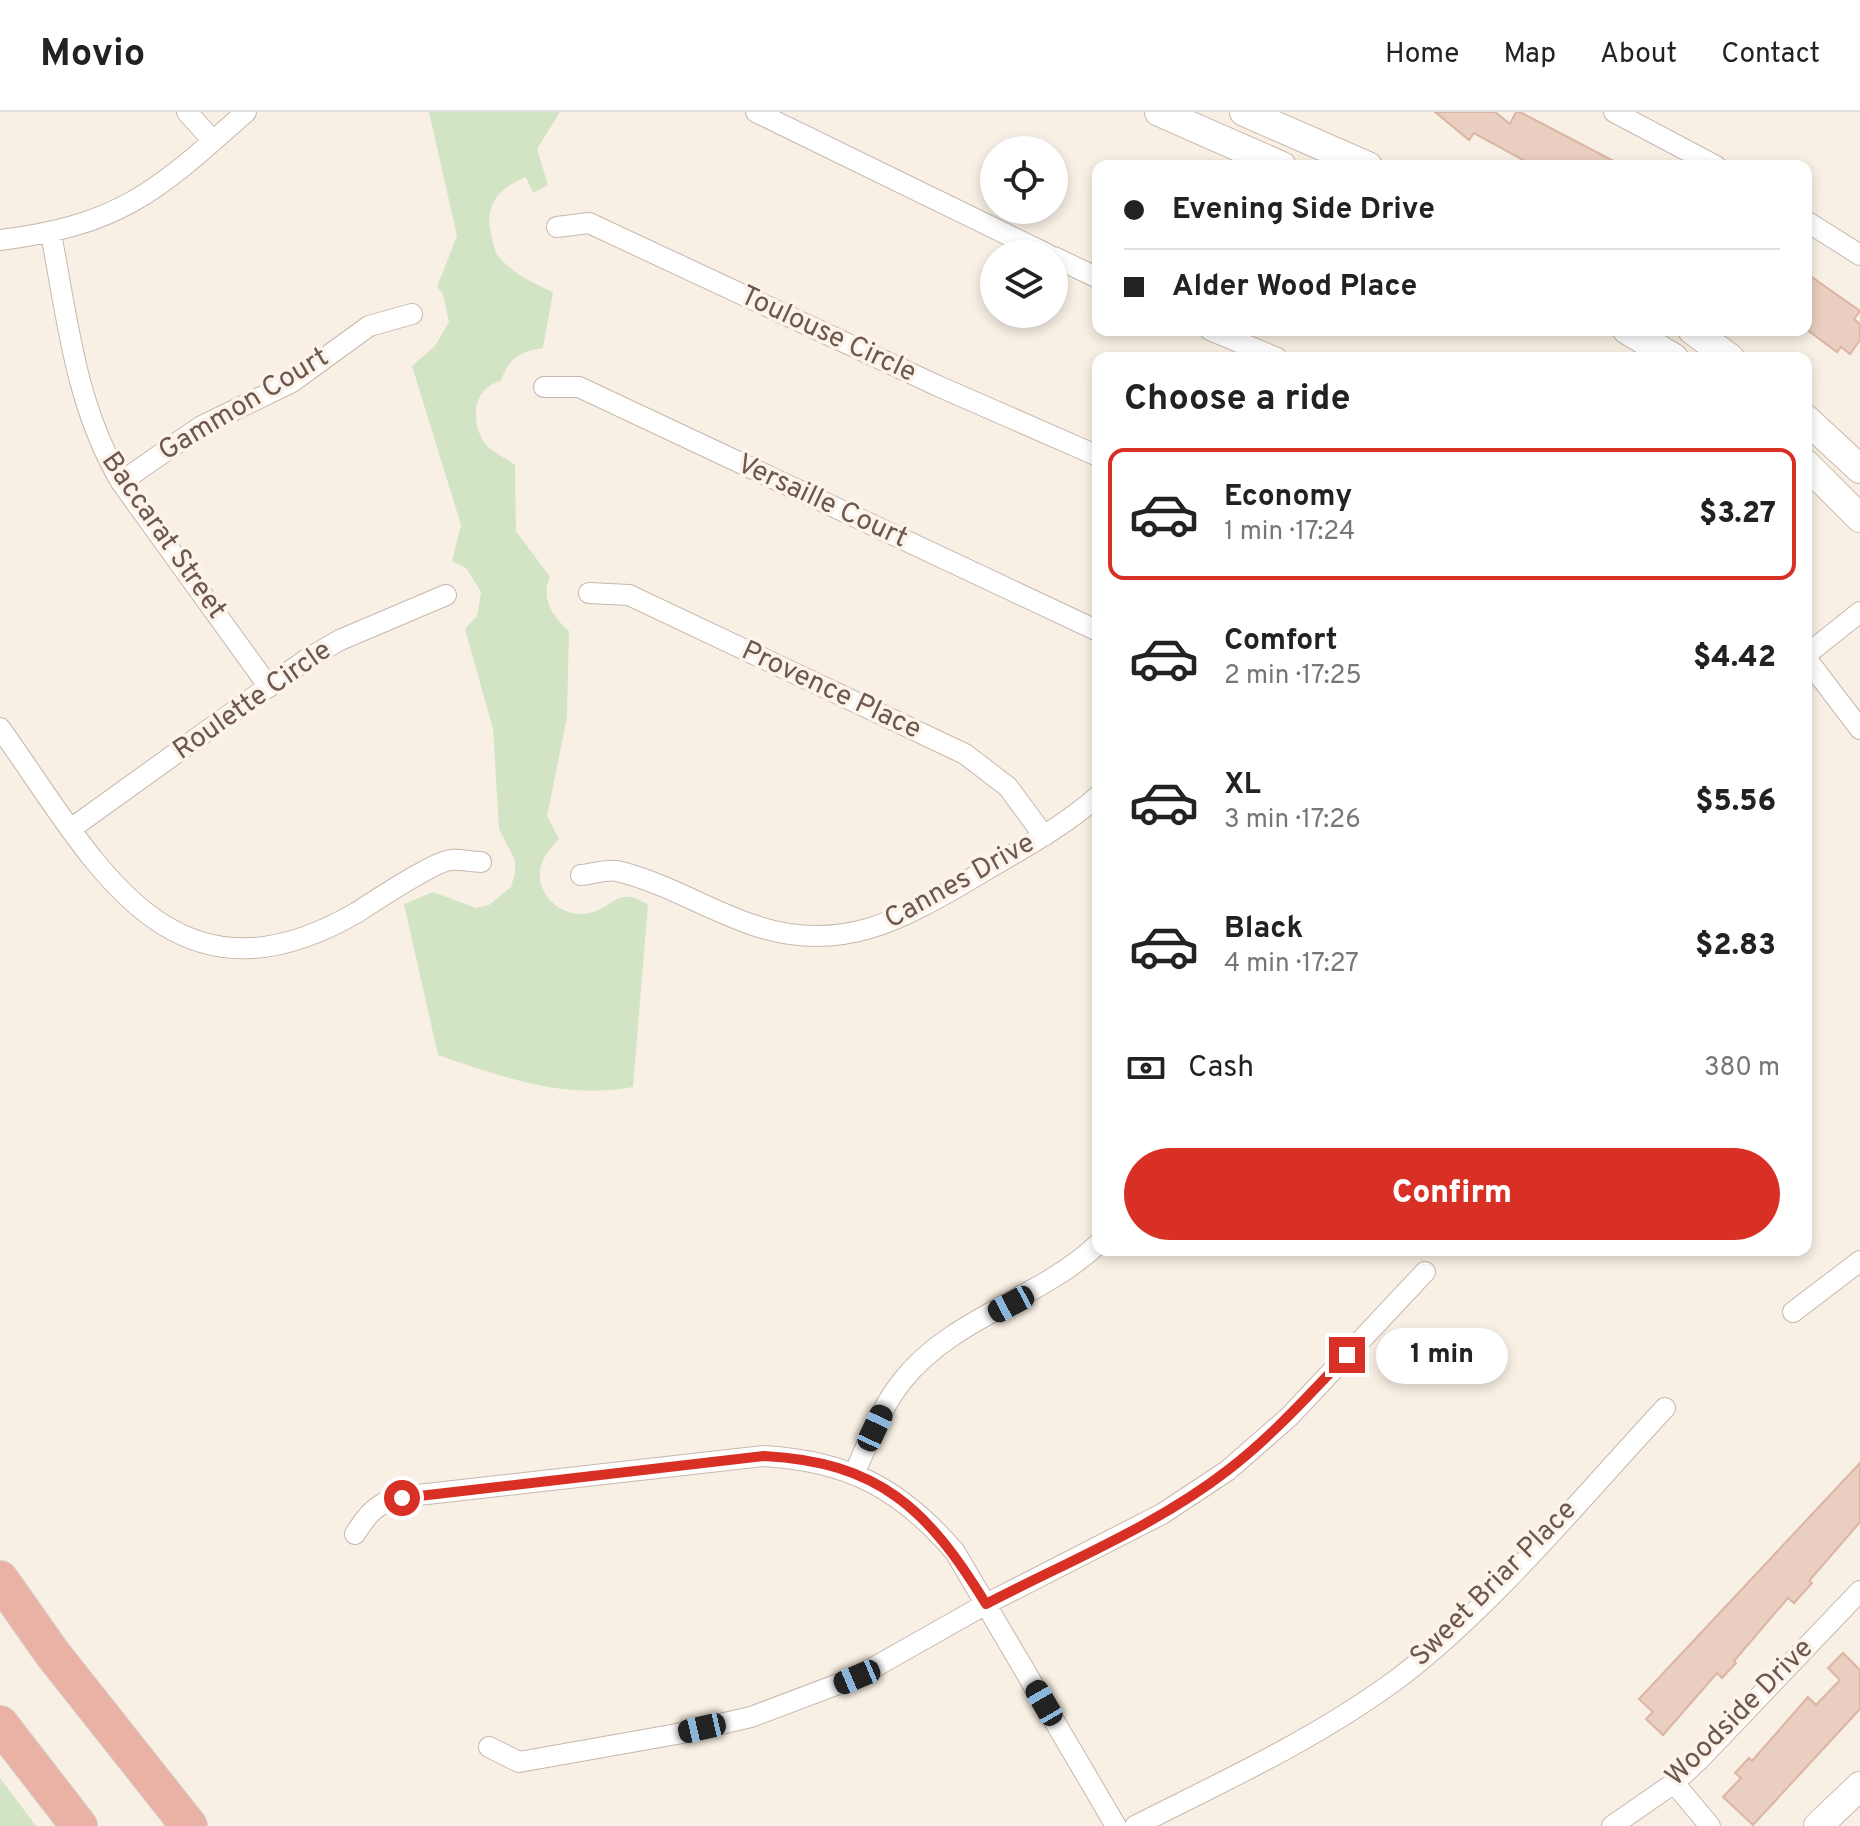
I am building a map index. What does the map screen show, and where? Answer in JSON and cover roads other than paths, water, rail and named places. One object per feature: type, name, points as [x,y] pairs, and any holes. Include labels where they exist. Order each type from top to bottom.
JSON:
[{"type":"highway","points":[[0,1579],[52,1653],[189,1826]]},
{"type":"highway","points":[[0,1724],[79,1826]]},
{"type":"main road","points":[[1159,112],[1268,160]]},
{"type":"main road","points":[[1244,112],[1354,160]]},
{"type":"main road","points":[[1637,336],[1664,352]]},
{"type":"main road","points":[[1700,336],[1722,352]]},
{"type":"main road","points":[[1812,425],[1860,469]]},
{"type":"main road","points":[[1812,470],[1860,518]]},
{"type":"main road","points":[[1818,1826],[1860,1786]]},
{"type":"street","points":[[187,112],[213,141]]},
{"type":"street","points":[[0,240],[51,234],[91,223],[134,203],[246,112]]},
{"type":"street","points":[[756,112],[1018,240]]},
{"type":"street","points":[[1614,112],[1705,160]]},
{"type":"street","name":"Toulouse Circle","points":[[557,227],[589,223],[924,380],[1092,453]]},
{"type":"street","points":[[1812,225],[1860,255]]},
{"type":"street","name":"Baccarat Street","points":[[51,234],[84,405],[101,448],[121,482],[269,687]]},
{"type":"street","points":[[1068,264],[1092,275]]},
{"type":"street","name":"Gammon Court","points":[[121,482],[200,427],[292,382],[369,326],[412,314]]},
{"type":"street","points":[[1224,336],[1263,352]]},
{"type":"street","name":"Versaille Court","points":[[544,387],[579,387],[1092,628]]},
{"type":"street","name":"Provence Place","points":[[589,593],[629,595],[965,754],[1008,787],[1044,836]]},
{"type":"street","name":"Roulette Circle","points":[[72,828],[340,640],[446,595]]},
{"type":"street","points":[[1812,652],[1860,612]]},
{"type":"street","points":[[1812,665],[1860,729]]},
{"type":"street","points":[[0,728],[115,887],[146,915],[188,938],[236,949],[277,947],[317,935],[448,859],[481,862]]},
{"type":"street","name":"Cannes Drive","points":[[581,875],[615,870],[755,926],[795,935],[836,937],[871,930],[904,918],[1044,836],[1092,800]]},
{"type":"street","points":[[855,1472],[885,1405],[923,1359],[957,1332],[1039,1290],[1092,1249]]},
{"type":"street","points":[[1793,1312],[1860,1261]]},
{"type":"street","points":[[489,1747],[519,1762],[677,1734],[751,1717],[857,1677],[986,1604],[1162,1514],[1227,1471],[1289,1417],[1425,1272]]},
{"type":"street","name":"Sweet Briar Place","points":[[1135,1826],[1298,1744],[1403,1674],[1478,1607],[1665,1408]]},
{"type":"street","points":[[355,1534],[369,1511],[386,1501],[418,1495],[764,1456],[809,1459],[855,1472],[897,1495],[930,1523],[955,1552],[1116,1826]]},
{"type":"street","name":"Woodside Drive","points":[[1612,1826],[1674,1783],[1860,1591]]},
{"type":"street","points":[[1674,1783],[1710,1826]]}]
